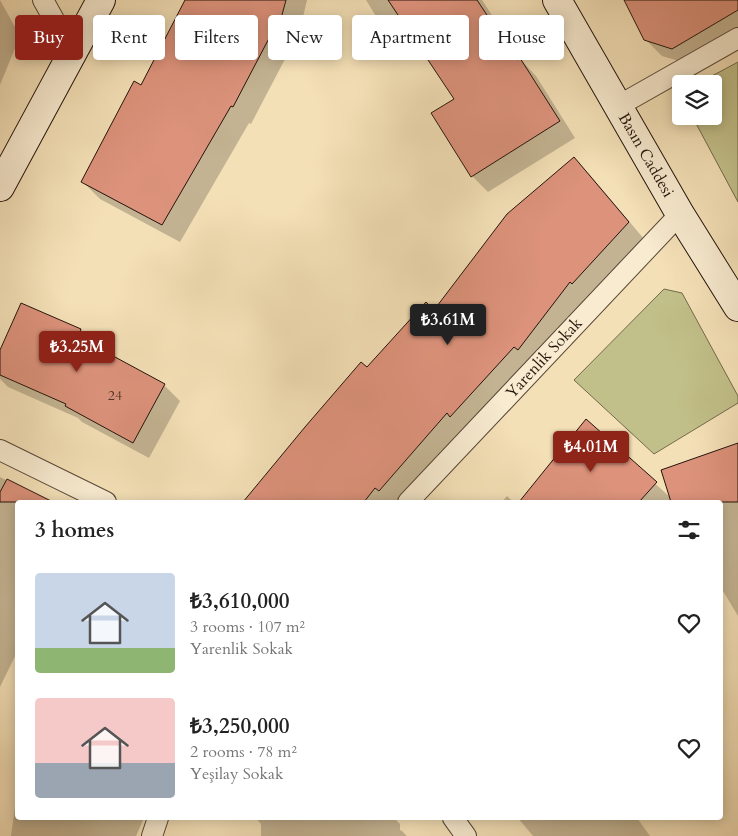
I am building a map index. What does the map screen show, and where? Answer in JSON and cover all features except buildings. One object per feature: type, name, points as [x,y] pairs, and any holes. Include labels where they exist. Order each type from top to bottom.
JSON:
[{"type":"street","points":[[43,0],[51,15]]},
{"type":"street","points":[[83,33],[102,0]]},
{"type":"street","name":"Basın Caddesi","points":[[557,0],[680,214],[738,307]]},
{"type":"street","points":[[618,106],[738,38]]},
{"type":"street","points":[[0,187],[68,60]]},
{"type":"street","name":"Yarenlik Sokak","points":[[410,500],[680,214]]},
{"type":"street","points":[[0,450],[102,500]]},
{"type":"street","points":[[152,836],[157,820]]},
{"type":"street","points":[[454,820],[466,836]]},
{"type":"shaded area","points":[[738,62],[738,202],[697,125],[722,125],[722,75],[714,75]]},
{"type":"shaded area","points":[[664,289],[682,293],[738,396],[738,403],[654,454],[574,380]]}]
